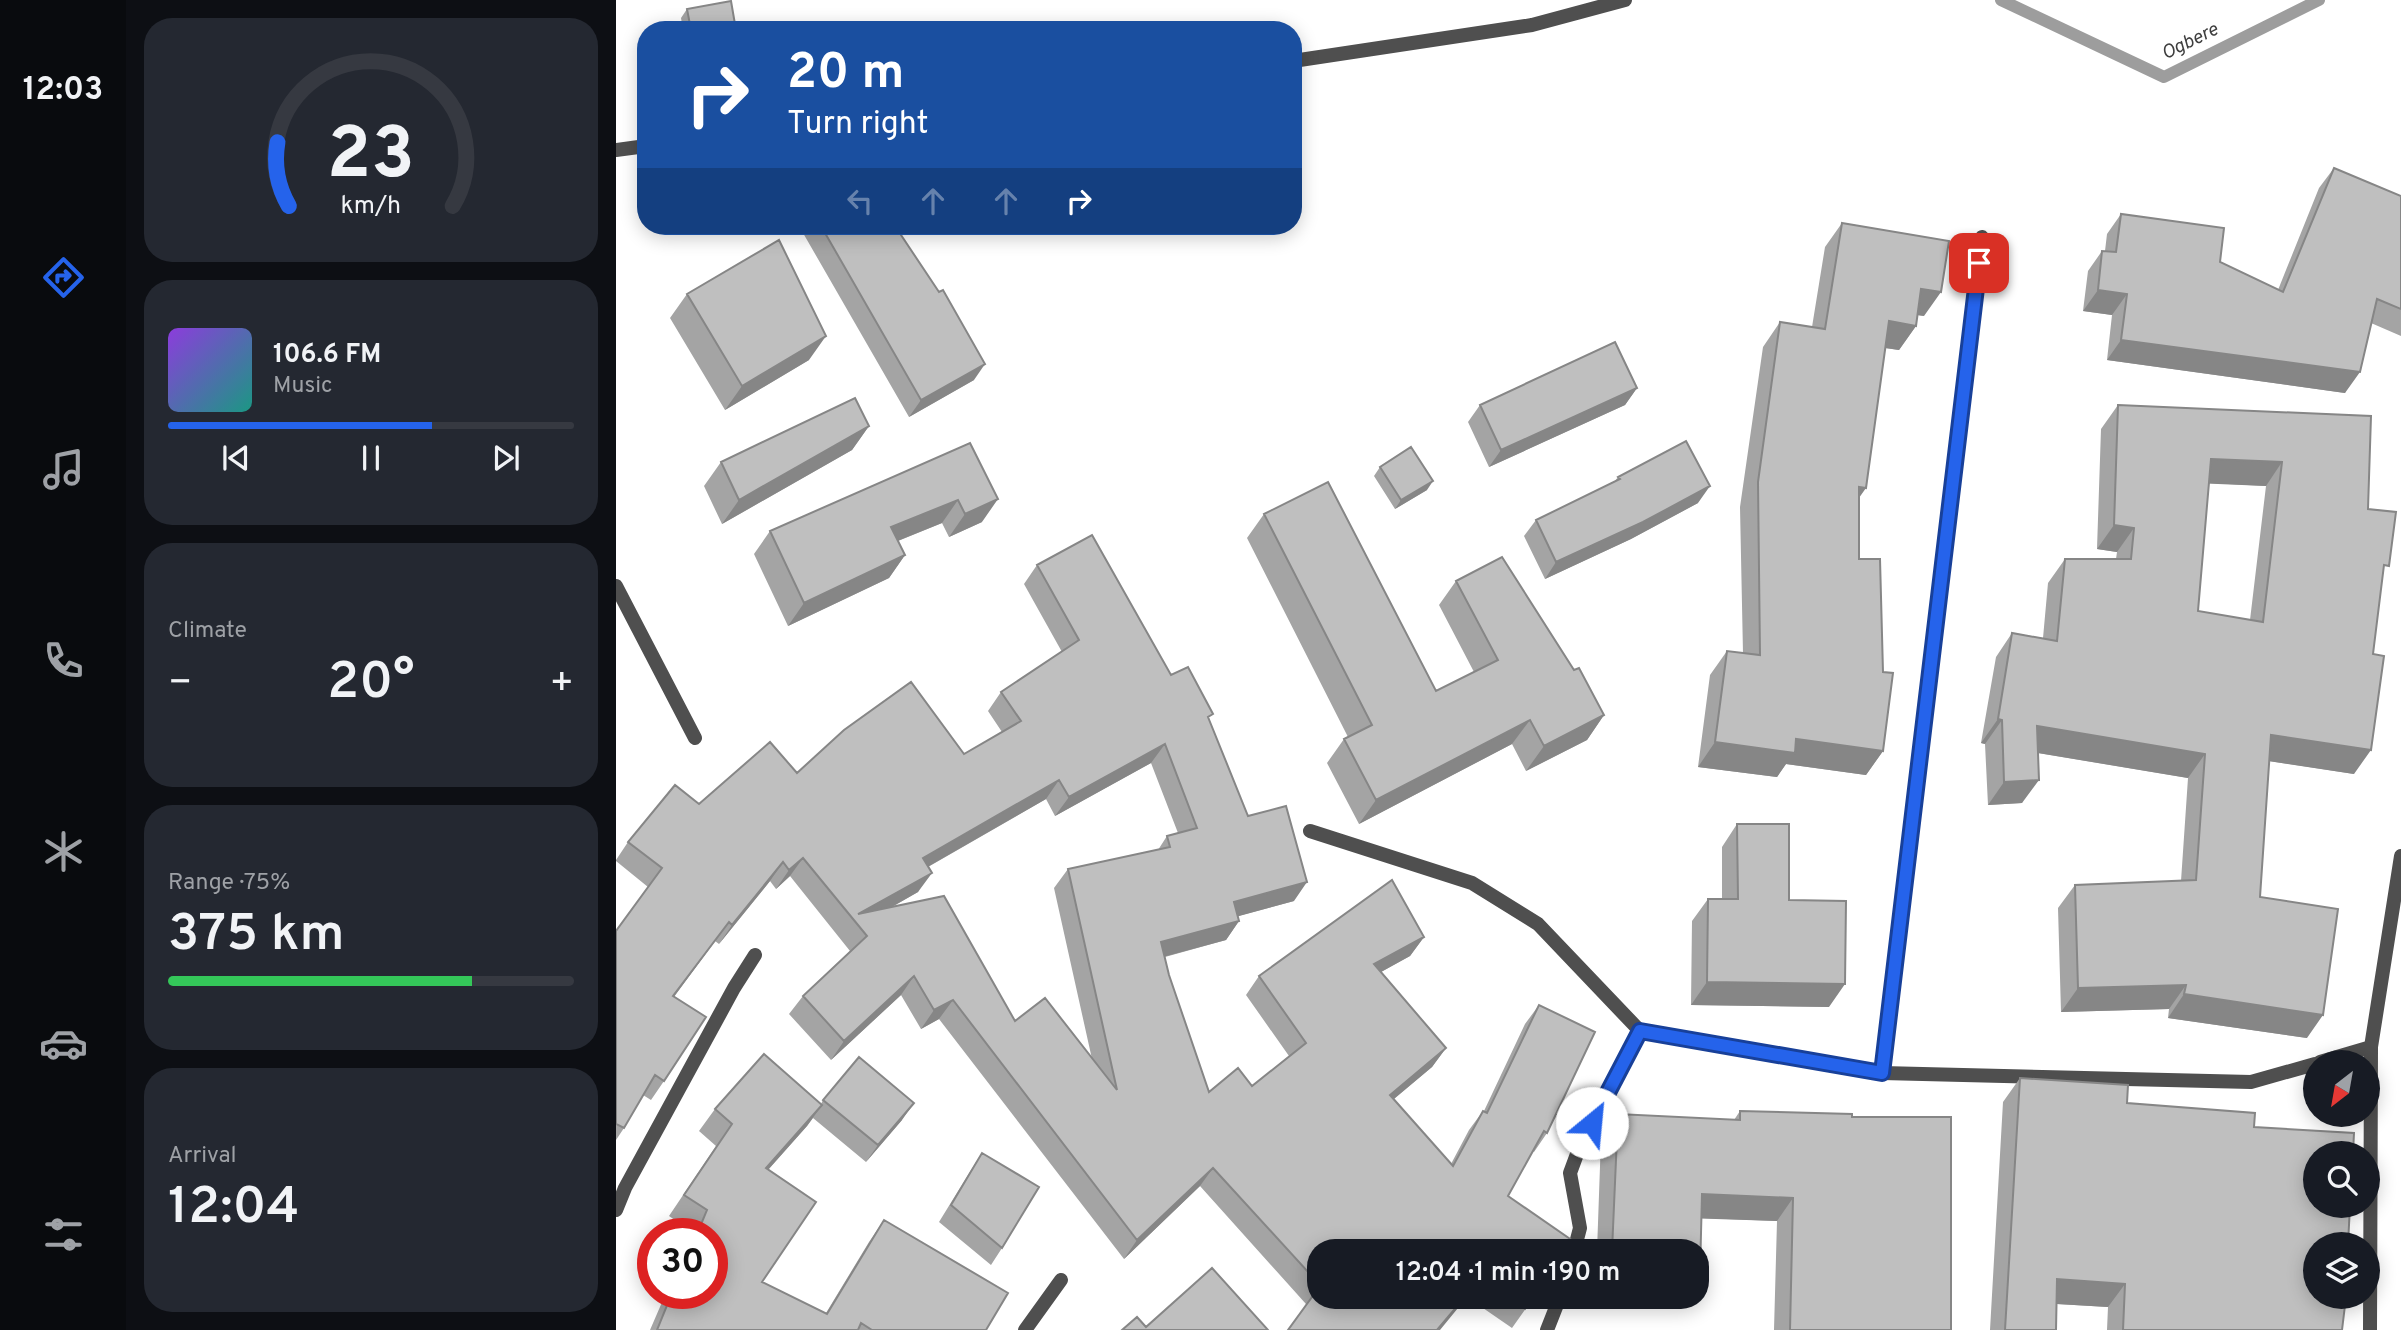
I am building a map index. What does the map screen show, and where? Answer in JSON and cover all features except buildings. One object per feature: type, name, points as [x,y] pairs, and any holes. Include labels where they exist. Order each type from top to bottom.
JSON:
[{"type":"street","points":[[1302,60],[1532,25],[1625,0]]},
{"type":"street","points":[[616,150],[637,147]]},
{"type":"street","points":[[1882,1073],[1982,237]]},
{"type":"street","points":[[616,586],[695,738]]},
{"type":"street","points":[[1310,831],[1472,883],[1538,924],[1640,1031],[1882,1073],[2251,1082],[2303,1067]]},
{"type":"street","points":[[2370,1330],[2371,1047],[2401,856]]},
{"type":"street","points":[[616,1210],[625,1188],[689,1070],[755,955]]},
{"type":"street","points":[[1577,1239],[1580,1228],[1570,1173],[1580,1146],[1640,1031]]},
{"type":"street","points":[[2361,1050],[2371,1047]]},
{"type":"street","points":[[1025,1330],[1061,1280]]},
{"type":"street","points":[[1547,1330],[1555,1309]]},
{"type":"waterway","name":"Ogbere","points":[[2001,0],[2164,77],[2319,0]]},
{"type":"route","points":[[1592,1123],[1640,1031],[1882,1073],[1979,263]]}]
